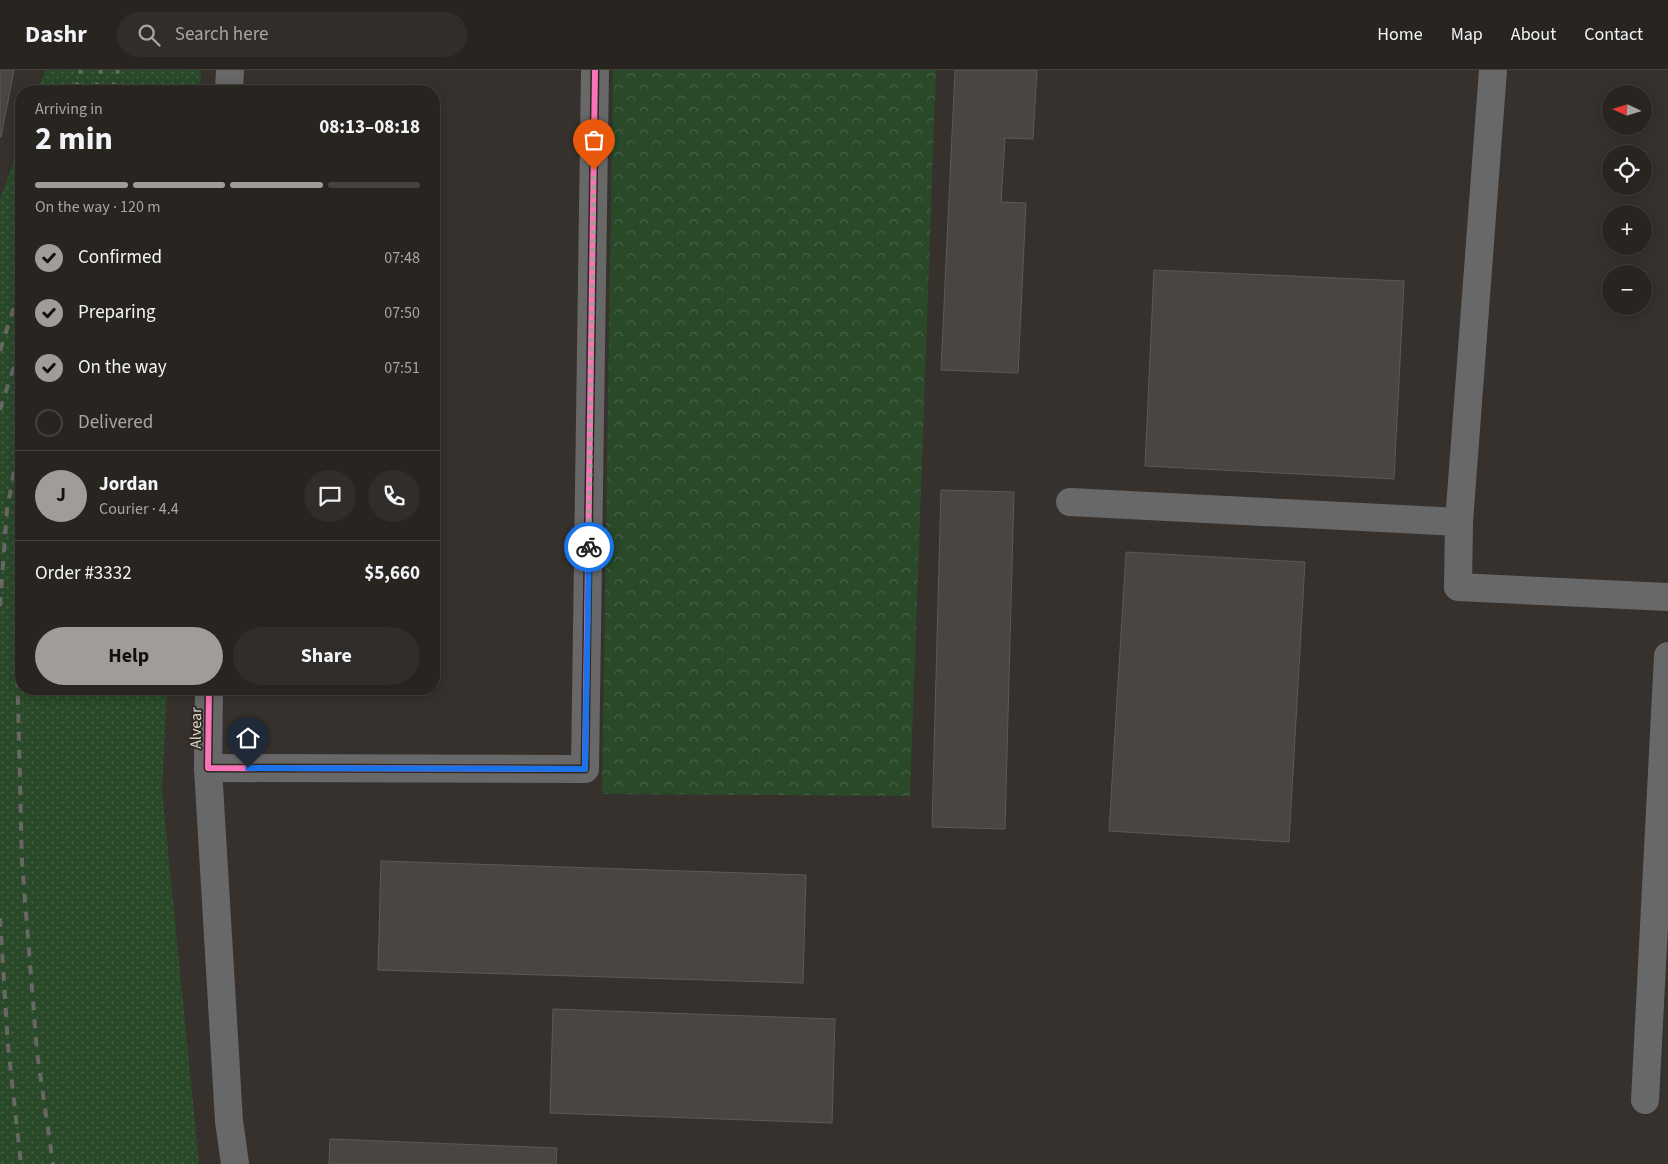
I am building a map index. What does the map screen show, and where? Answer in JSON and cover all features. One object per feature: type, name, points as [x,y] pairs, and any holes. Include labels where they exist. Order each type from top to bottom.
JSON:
[{"type":"street","points":[[229,85],[230,70]]},
{"type":"street","points":[[208,768],[585,769],[595,70]]},
{"type":"street","points":[[1493,70],[1459,522],[1458,587],[1668,596]]},
{"type":"street","points":[[1070,502],[1459,522]]},
{"type":"street","points":[[1645,1100],[1668,656]]},
{"type":"street","name":"Alvear","points":[[209,695],[208,768],[228,1121],[235,1164]]},
{"type":"green space","points":[[45,70],[201,70],[200,85],[40,85]]},
{"type":"green space","points":[[613,70],[936,70],[910,796],[602,794]]},
{"type":"green space","points":[[15,158],[15,695],[167,695],[162,790],[199,1164],[0,1164],[0,199]]},
{"type":"building","points":[[0,70],[14,70],[1,137],[0,137]]},
{"type":"building","points":[[955,70],[1037,70],[1033,139],[1005,138],[1001,202],[1026,203],[1018,373],[941,370]]},
{"type":"building","points":[[1154,270],[1404,281],[1394,479],[1145,466]]},
{"type":"building","points":[[941,490],[1014,492],[1005,829],[932,827]]},
{"type":"building","points":[[1126,552],[1305,562],[1289,842],[1109,831]]},
{"type":"building","points":[[381,861],[806,875],[803,983],[378,970]]},
{"type":"building","points":[[553,1009],[835,1019],[832,1123],[550,1113]]},
{"type":"building","points":[[330,1139],[557,1148],[556,1164],[329,1164]]},
{"type":"railway","points":[[77,85],[81,70]]},
{"type":"railway","points":[[97,85],[101,70]]},
{"type":"railway","points":[[114,85],[118,70]]},
{"type":"railway","points":[[0,351],[15,304]]},
{"type":"railway","points":[[0,410],[15,364]]},
{"type":"railway","points":[[0,606],[7,510],[15,466]]},
{"type":"railway","points":[[18,695],[22,862],[37,1052],[53,1164]]},
{"type":"railway","points":[[0,918],[8,1046],[21,1164]]},
{"type":"cycle path","points":[[209,695],[208,768],[585,769],[595,70]]},
{"type":"way so far","points":[[589,547],[594,170]]},
{"type":"route","points":[[248,768],[585,769],[589,547]]}]
